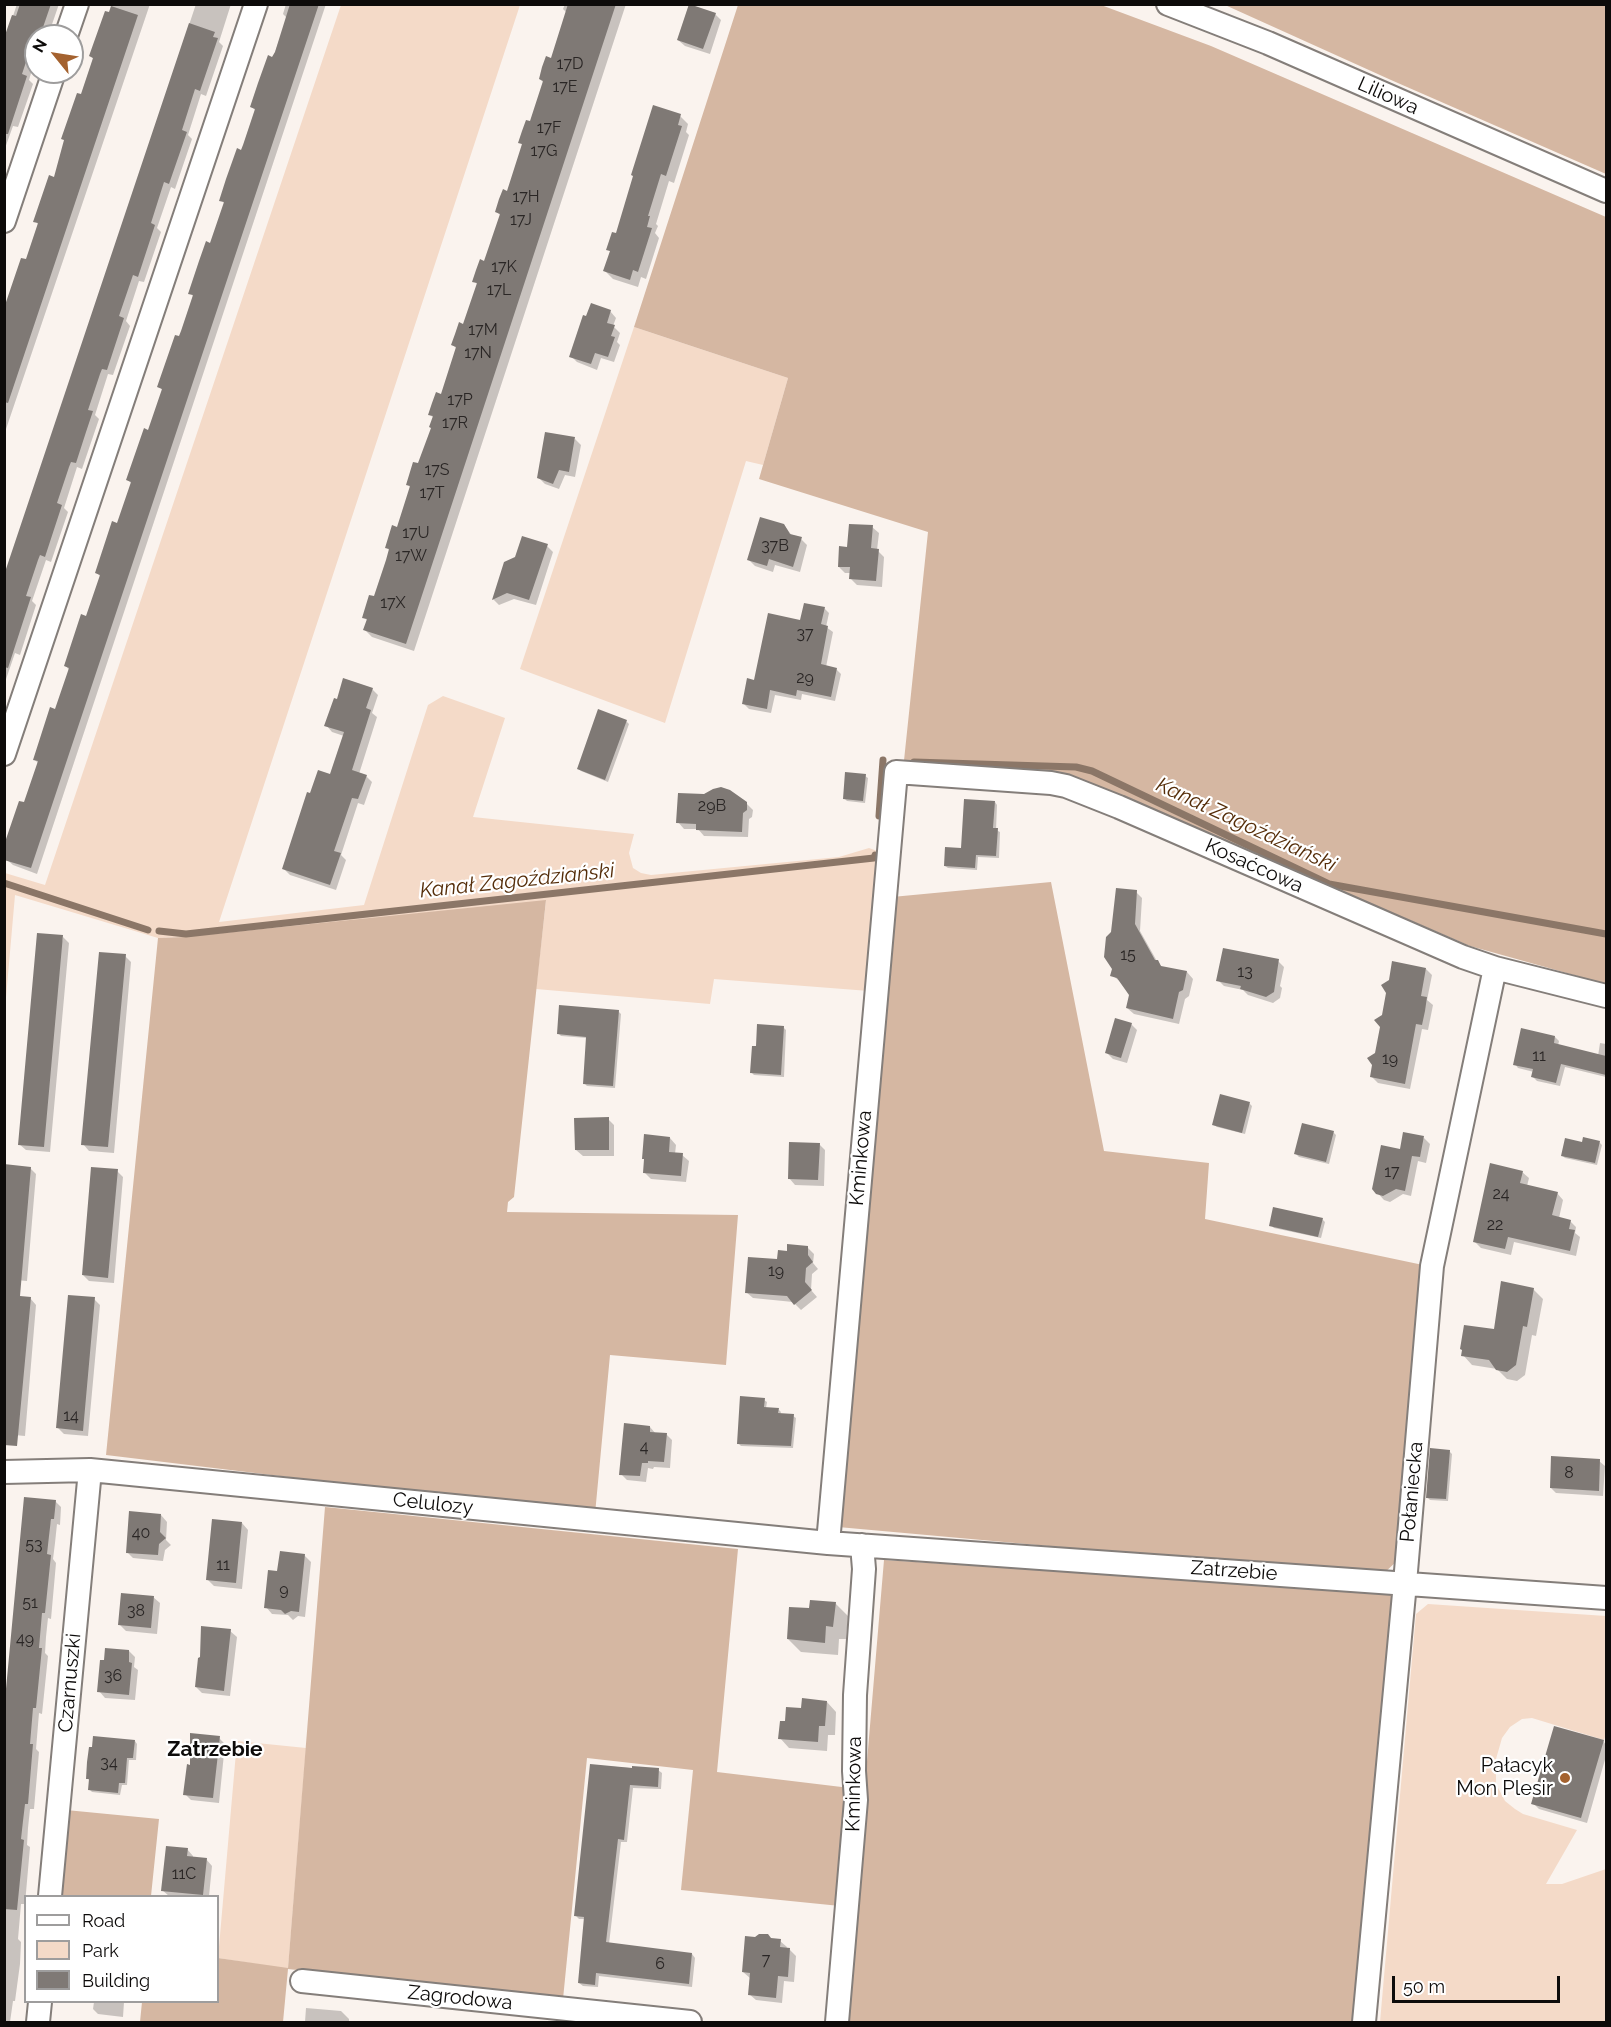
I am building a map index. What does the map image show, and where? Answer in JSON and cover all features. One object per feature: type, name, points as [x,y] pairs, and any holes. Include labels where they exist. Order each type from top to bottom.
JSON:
[{"type":"street","points":[[70,24],[77,4]]},
{"type":"street","points":[[4,754],[256,4]]},
{"type":"street","name":"Liliowa","points":[[1168,4],[1268,43],[1606,191]]},
{"type":"street","points":[[4,221],[50,84]]},
{"type":"street","name":"Kosaćcowa","points":[[896,772],[1066,786],[1463,957],[1495,968],[1606,996]]},
{"type":"street","name":"Kminkowa","points":[[828,1543],[896,772]]},
{"type":"street","name":"Połaniecka","points":[[1364,2022],[1405,1583],[1431,1266],[1495,968]]},
{"type":"street","name":"Celulozy","points":[[4,1472],[90,1470],[862,1545]]},
{"type":"street","name":"Czarnuszki","points":[[50,1895],[90,1470]]},
{"type":"street","name":"Kminkowa","points":[[837,2022],[856,1800],[855,1695],[864,1569],[862,1545]]},
{"type":"street","name":"Zatrzebie","points":[[862,1545],[1606,1598]]},
{"type":"street","name":"Zagrodowa","points":[[302,1981],[690,2022]]},
{"type":"street","points":[[38,2022],[40,2003]]},
{"type":"green space","points":[[341,5],[520,5],[219,922],[364,905],[428,705],[443,696],[505,718],[473,817],[634,834],[629,853],[633,868],[651,875],[839,857],[869,848],[880,852],[869,991],[714,979],[710,1004],[536,989],[546,901],[158,938],[15,895],[5,1009],[5,873],[45,885]]},
{"type":"green space","points":[[634,327],[788,378],[763,465],[746,461],[665,723],[520,669]]},
{"type":"green space","points":[[1428,1604],[1606,1616],[1606,1734],[1604,1740],[1532,1718],[1522,1719],[1510,1727],[1502,1738],[1496,1759],[1496,1784],[1505,1801],[1523,1814],[1577,1830],[1546,1884],[1562,1884],[1606,1869],[1606,2022],[1380,2022],[1416,1614]]},
{"type":"green space","points":[[237,1741],[306,1748],[288,1969],[219,1958]]},
{"type":"shaded area","points":[[738,5],[1101,5],[1211,46],[1606,217],[1606,984],[1470,946],[1197,829],[1064,779],[903,770],[928,532],[759,479],[788,378],[634,327]]},
{"type":"shaded area","points":[[1225,5],[1606,5],[1606,174],[1391,80]]},
{"type":"shaded area","points":[[1051,882],[1104,1151],[1209,1163],[1205,1219],[1423,1265],[1399,1559],[1381,1576],[838,1527],[892,897]]},
{"type":"shaded area","points":[[546,900],[514,1197],[508,1202],[507,1212],[738,1215],[726,1365],[610,1355],[595,1514],[106,1455],[158,938]]},
{"type":"shaded area","points":[[325,1507],[738,1549],[717,1772],[850,1788],[840,1906],[681,1890],[693,1770],[587,1758],[563,1999],[288,1969],[283,2022],[140,2022],[142,2003],[219,2003],[219,1958],[288,1968]]},
{"type":"shaded area","points":[[884,1560],[1394,1592],[1358,2022],[845,2022]]},
{"type":"shaded area","points":[[66,1810],[159,1819],[151,1895],[58,1895]]},
{"type":"building","points":[[20,4],[51,4],[44,24],[24,24],[22,74],[24,84],[8,134],[4,134],[4,38],[12,15],[16,16]]},
{"type":"building","points":[[290,4],[319,4],[31,868],[4,860],[4,845],[19,801],[24,802],[38,761],[33,760],[50,707],[55,709],[69,668],[64,666],[81,614],[86,616],[100,575],[95,573],[112,521],[117,523],[131,482],[126,480],[144,428],[148,430],[162,389],[157,387],[175,335],[179,336],[193,295],[188,294],[199,261],[206,241],[210,243],[224,202],[219,201],[226,179],[237,148],[241,150],[255,109],[250,107],[258,83],[268,55],[272,57],[275,52]]},
{"type":"building","points":[[568,4],[616,4],[406,644],[363,630],[367,619],[362,618],[369,595],[374,596],[386,560],[389,549],[385,548],[392,525],[397,527],[410,486],[406,485],[413,462],[418,463],[431,428],[429,427],[433,416],[428,415],[436,392],[441,394],[456,347],[451,345],[459,322],[463,324],[477,283],[472,282],[476,270],[480,259],[484,261],[500,214],[495,212],[499,199],[503,189],[507,191],[522,144],[518,143],[526,120],[530,121],[543,81],[539,79],[542,67],[546,56],[551,58]]},
{"type":"building","points":[[689,4],[716,13],[703,49],[677,40]]},
{"type":"building","points":[[111,6],[138,15],[8,403],[4,402],[4,308],[21,258],[26,259],[38,223],[33,222],[49,175],[54,177],[64,140],[61,139],[77,93],[81,94],[93,58],[89,56],[105,11],[109,12]]},
{"type":"building","points":[[189,23],[215,32],[213,37],[218,38],[200,91],[195,89],[182,130],[187,132],[169,184],[164,182],[151,223],[155,225],[138,277],[133,275],[119,316],[124,318],[107,370],[102,369],[100,374],[88,410],[93,411],[76,463],[71,462],[69,467],[57,503],[62,505],[45,557],[40,555],[26,596],[31,597],[8,668],[4,667],[4,575]]},
{"type":"building","points":[[653,105],[681,114],[678,125],[682,126],[666,176],[661,174],[648,216],[650,216],[647,227],[652,228],[638,272],[633,270],[630,280],[603,271],[610,251],[606,250],[612,232],[616,233]]},
{"type":"building","points":[[591,303],[611,310],[607,323],[615,325],[611,336],[615,337],[608,357],[595,353],[591,364],[569,357],[583,315],[586,316]]},
{"type":"building","points":[[545,432],[575,437],[569,472],[559,470],[553,484],[537,478]]},
{"type":"building","points":[[760,517],[784,524],[790,534],[802,537],[793,567],[769,559],[767,566],[747,560]]},
{"type":"building","points":[[849,524],[873,525],[871,548],[879,549],[876,581],[849,579],[850,567],[838,567],[839,546],[847,547]]},
{"type":"building","points":[[522,536],[548,544],[529,600],[507,593],[492,600],[504,562],[515,557]]},
{"type":"building","points":[[804,603],[825,607],[821,624],[828,626],[821,664],[837,668],[831,697],[797,690],[796,696],[770,690],[767,709],[742,704],[747,678],[754,680],[768,613],[800,620]]},
{"type":"building","points":[[343,678],[373,688],[366,708],[371,710],[352,770],[367,775],[358,799],[352,798],[334,851],[341,853],[330,885],[282,869],[307,792],[310,793],[318,770],[330,774],[344,732],[324,726],[334,698],[337,699]]},
{"type":"building","points":[[598,709],[627,720],[605,780],[577,769]]},
{"type":"building","points":[[845,772],[866,774],[863,801],[843,799]]},
{"type":"building","points":[[721,787],[730,790],[747,802],[747,810],[743,813],[742,832],[696,830],[696,824],[676,823],[678,793],[704,794]]},
{"type":"building","points":[[964,799],[995,801],[993,828],[998,828],[996,856],[976,855],[975,868],[944,866],[945,847],[961,848]]},
{"type":"building","points":[[1116,888],[1137,890],[1135,924],[1155,960],[1158,960],[1161,966],[1187,971],[1173,1019],[1126,1008],[1129,995],[1117,978],[1110,976],[1112,969],[1104,957],[1106,937],[1111,932]]},
{"type":"building","points":[[37,933],[63,935],[44,1147],[18,1145]]},
{"type":"building","points":[[1223,948],[1279,959],[1274,992],[1266,997],[1240,989],[1241,986],[1216,981]]},
{"type":"building","points":[[99,952],[126,954],[108,1147],[81,1145]]},
{"type":"building","points":[[1392,961],[1426,968],[1421,996],[1427,997],[1425,1011],[1422,1025],[1416,1024],[1405,1084],[1370,1077],[1372,1065],[1367,1058],[1375,1053],[1380,1027],[1374,1020],[1382,1015],[1386,993],[1381,985],[1389,980]]},
{"type":"building","points":[[559,1005],[619,1010],[613,1086],[583,1084],[586,1037],[557,1034]]},
{"type":"building","points":[[1115,1018],[1132,1023],[1121,1058],[1105,1053]]},
{"type":"building","points":[[757,1024],[784,1026],[781,1075],[750,1073],[752,1046],[756,1046]]},
{"type":"building","points":[[1521,1028],[1555,1036],[1554,1043],[1606,1056],[1606,1075],[1561,1064],[1556,1083],[1531,1077],[1533,1069],[1513,1065]]},
{"type":"building","points":[[1220,1094],[1250,1102],[1242,1133],[1212,1125]]},
{"type":"building","points":[[609,1117],[609,1150],[575,1150],[574,1118]]},
{"type":"building","points":[[1302,1123],[1334,1131],[1326,1162],[1294,1154]]},
{"type":"building","points":[[1403,1132],[1424,1136],[1420,1157],[1412,1156],[1405,1191],[1396,1189],[1383,1196],[1376,1194],[1372,1189],[1381,1145],[1400,1149]]},
{"type":"building","points":[[644,1134],[670,1137],[669,1152],[683,1153],[681,1176],[643,1173]]},
{"type":"building","points":[[1583,1137],[1600,1141],[1595,1163],[1561,1156],[1565,1138],[1582,1142]]},
{"type":"building","points":[[789,1142],[820,1143],[818,1180],[788,1179]]},
{"type":"building","points":[[1490,1163],[1523,1171],[1520,1183],[1558,1192],[1552,1215],[1571,1220],[1569,1229],[1575,1230],[1570,1251],[1508,1237],[1505,1249],[1473,1242]]},
{"type":"building","points":[[4,1164],[31,1167],[20,1296],[31,1297],[17,1446],[4,1445]]},
{"type":"building","points":[[91,1167],[118,1169],[108,1278],[82,1275]]},
{"type":"building","points":[[1273,1207],[1323,1218],[1318,1237],[1269,1226]]},
{"type":"building","points":[[787,1244],[808,1246],[808,1255],[813,1262],[806,1268],[805,1282],[812,1290],[794,1305],[787,1296],[745,1293],[748,1257],[777,1259],[778,1250],[787,1251]]},
{"type":"building","points":[[1501,1281],[1534,1288],[1527,1327],[1523,1326],[1516,1365],[1507,1372],[1496,1370],[1489,1360],[1461,1356],[1462,1350],[1460,1349],[1464,1325],[1494,1329]]},
{"type":"building","points":[[68,1295],[95,1297],[83,1431],[56,1428]]},
{"type":"building","points":[[740,1396],[765,1398],[764,1407],[779,1408],[778,1413],[794,1414],[791,1446],[737,1444]]},
{"type":"building","points":[[624,1423],[650,1426],[650,1432],[667,1433],[664,1462],[642,1463],[640,1476],[619,1475]]},
{"type":"building","points":[[1430,1448],[1450,1450],[1446,1499],[1426,1498]]},
{"type":"building","points":[[1551,1456],[1600,1459],[1599,1491],[1550,1488]]},
{"type":"building","points":[[24,1497],[56,1500],[54,1519],[51,1519],[47,1554],[51,1555],[45,1613],[42,1613],[39,1648],[42,1648],[36,1708],[33,1708],[30,1744],[33,1744],[28,1804],[25,1804],[21,1839],[24,1840],[17,1910],[4,1909],[4,1710]]},
{"type":"building","points":[[129,1511],[161,1514],[160,1532],[166,1538],[159,1544],[158,1555],[126,1553]]},
{"type":"building","points":[[212,1519],[242,1522],[236,1583],[206,1580]]},
{"type":"building","points":[[280,1551],[305,1554],[299,1612],[291,1611],[285,1614],[281,1610],[264,1608],[268,1570],[277,1571]]},
{"type":"building","points":[[121,1593],[154,1596],[151,1628],[118,1625]]},
{"type":"building","points":[[810,1600],[836,1602],[833,1627],[826,1626],[825,1643],[787,1639],[789,1607],[809,1608]]},
{"type":"building","points":[[201,1626],[231,1629],[224,1691],[195,1687],[198,1658],[200,1657]]},
{"type":"building","points":[[105,1648],[129,1650],[129,1662],[132,1663],[129,1695],[97,1692],[100,1660],[104,1660]]},
{"type":"building","points":[[802,1698],[827,1701],[825,1726],[819,1726],[818,1742],[778,1739],[780,1721],[785,1721],[786,1707],[801,1708]]},
{"type":"building","name":"Pałacyk Mon Plesir","points":[[1554,1726],[1604,1740],[1581,1818],[1531,1804]]},
{"type":"building","points":[[190,1733],[220,1736],[213,1798],[183,1795],[187,1764],[190,1765]]},
{"type":"building","points":[[93,1736],[135,1740],[133,1758],[127,1758],[125,1783],[119,1783],[118,1793],[88,1790],[87,1762]]},
{"type":"building","points":[[590,1764],[659,1768],[658,1787],[630,1785],[624,1840],[618,1839],[606,1942],[692,1953],[689,1984],[596,1973],[595,1985],[578,1983],[584,1917],[574,1916]]},
{"type":"building","points":[[166,1846],[188,1848],[187,1856],[207,1858],[203,1895],[161,1891]]},
{"type":"building","points":[[759,1934],[768,1934],[771,1938],[781,1939],[780,1947],[790,1948],[788,1977],[778,1976],[776,1998],[748,1995],[750,1973],[742,1972],[745,1936],[755,1937]]},
{"type":"waterway","name":"Kanał Zagoździański","points":[[879,816],[883,760]]},
{"type":"waterway","name":"Kanał Zagoździański","points":[[914,762],[1076,767],[1092,771],[1329,884],[1606,934]]},
{"type":"waterway","name":"Kanał Zagoździański","points":[[159,931],[186,934],[874,858],[875,855]]},
{"type":"waterway","name":"Kanał Zagoździański","points":[[4,883],[148,930]]},
{"type":"place","name":"Pałacyk Mon Plesir","points":[[1565,1778]]},
{"type":"district","name":"Zatrzebie","points":[[215,1750]]}]
